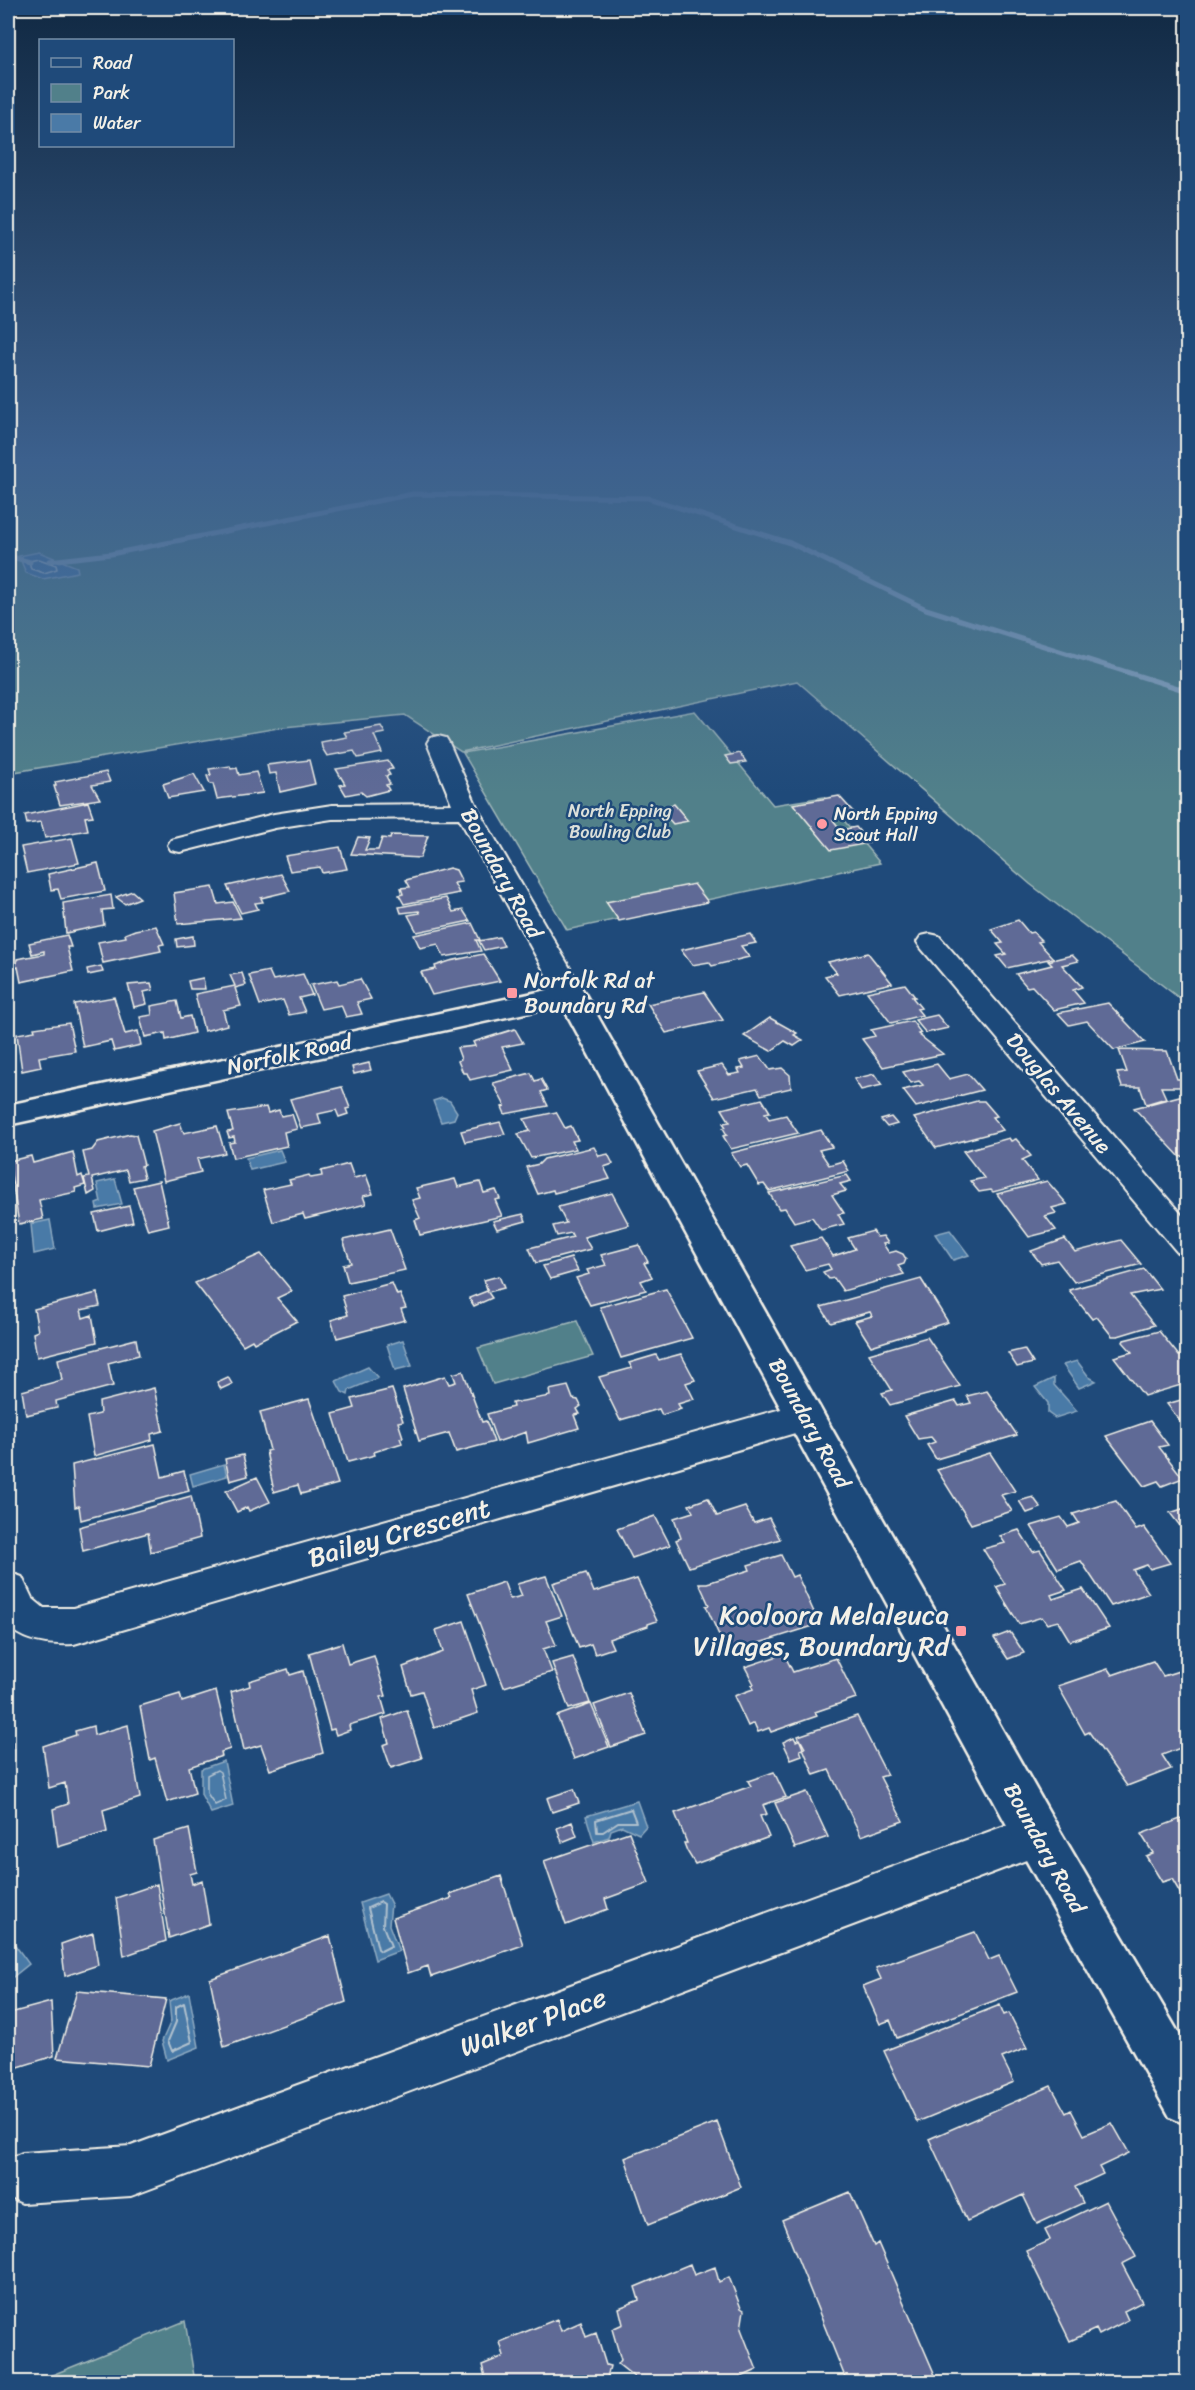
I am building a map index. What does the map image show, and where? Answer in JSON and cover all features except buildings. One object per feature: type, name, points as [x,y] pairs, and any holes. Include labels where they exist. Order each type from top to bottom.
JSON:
[{"type":"street","name":"Boundary Road","points":[[438,743],[467,811],[806,1416],[1037,1835],[1188,2099]]},
{"type":"street","points":[[180,845],[274,821],[332,812],[467,811]]},
{"type":"street","name":"Douglas Avenue","points":[[930,942],[1188,1244]]},
{"type":"street","name":"Norfolk Road","points":[[8,1115],[571,994]]},
{"type":"street","name":"Bailey Crescent","points":[[8,1589],[14,1606],[24,1618],[38,1625],[74,1626],[806,1416]]},
{"type":"street","name":"Walker Place","points":[[22,2178],[131,2171],[1037,1835]]},
{"type":"green space","points":[[8,571],[1187,571],[1187,1004],[1030,884],[797,681],[461,752],[405,715],[284,727],[8,773]]},
{"type":"green space","name":"North Epping Bowling Club","points":[[695,711],[773,805],[824,797],[880,863],[567,930],[463,753]]},
{"type":"green space","points":[[577,1321],[593,1356],[493,1384],[478,1348]]},
{"type":"green space","points":[[185,2321],[195,2382],[35,2382]]},
{"type":"water","points":[[25,571],[78,572],[43,579],[26,573]]},
{"type":"water","points":[[442,1098],[450,1101],[457,1112],[454,1119],[441,1122],[433,1101]]},
{"type":"water","points":[[280,1150],[285,1162],[250,1170],[246,1158]]},
{"type":"water","points":[[115,1179],[122,1204],[97,1209],[96,1204],[101,1202],[97,1183]]},
{"type":"water","points":[[50,1220],[55,1249],[34,1254],[31,1224]]},
{"type":"water","points":[[950,1230],[969,1255],[953,1260],[935,1234]]},
{"type":"water","points":[[403,1340],[412,1366],[395,1370],[387,1345]]},
{"type":"water","points":[[1077,1361],[1089,1377],[1096,1381],[1079,1388],[1063,1365]]},
{"type":"water","points":[[368,1367],[378,1378],[349,1390],[348,1395],[342,1392],[336,1381]]},
{"type":"water","points":[[1054,1378],[1054,1385],[1077,1411],[1055,1418],[1048,1413],[1048,1403],[1035,1387]]},
{"type":"water","points":[[224,1464],[227,1476],[193,1486],[190,1474]]},
{"type":"water","points":[[224,1761],[233,1806],[211,1813],[201,1794],[201,1769]]},
{"type":"water","points":[[637,1801],[646,1826],[639,1834],[622,1826],[611,1830],[609,1837],[594,1842],[586,1816]]},
{"type":"water","points":[[386,1894],[391,1904],[389,1925],[399,1951],[375,1960],[360,1903]]},
{"type":"water","points":[[15,1945],[29,1964],[8,1981],[8,1951]]},
{"type":"water","points":[[189,1993],[199,2047],[167,2060],[162,2041],[171,2021],[169,2001]]},
{"type":"waterway","points":[[847,571],[926,609],[1184,690]]},
{"type":"waterway","points":[[1180,688],[1188,691]]},
{"type":"place","name":"North Epping Scout Hall","points":[[822,824]]},
{"type":"place","name":"Norfolk Rd at Boundary Rd","points":[[512,993]]},
{"type":"place","name":"Kooloora Melaleuca Villages, Boundary Rd","points":[[961,1631]]}]
